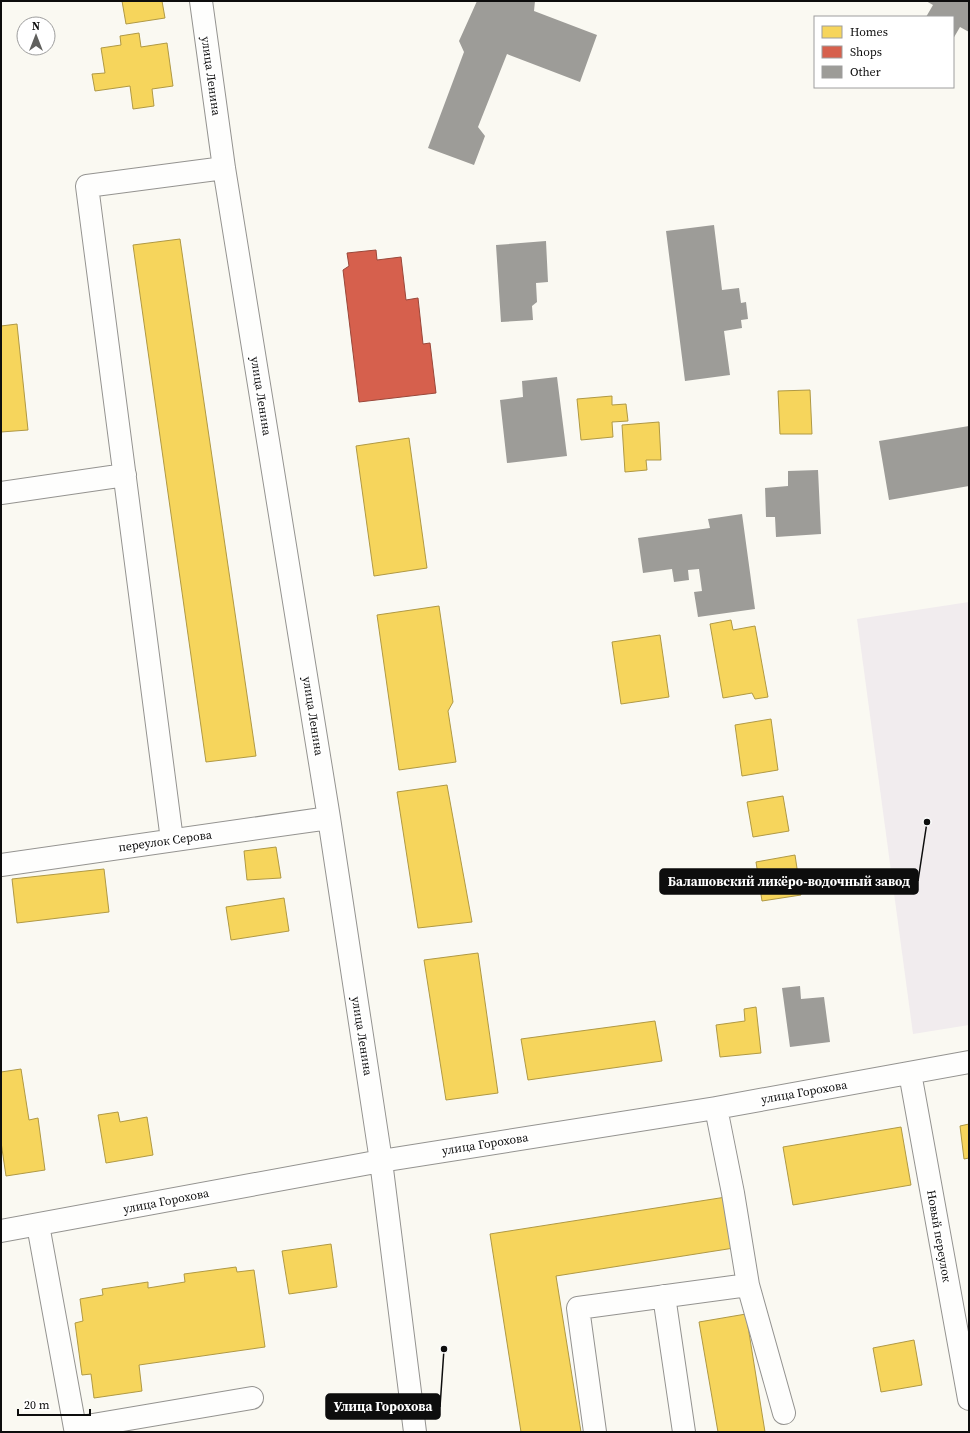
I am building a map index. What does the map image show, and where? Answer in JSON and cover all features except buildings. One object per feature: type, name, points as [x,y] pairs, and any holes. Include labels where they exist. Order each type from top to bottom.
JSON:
[{"type":"street","name":"улица Ленина","points":[[201,1],[224,168],[329,818],[381,1161],[415,1432]]},
{"type":"street","points":[[172,840],[87,186],[224,168]]},
{"type":"street","points":[[1,493],[125,475]]},
{"type":"street","name":"переулок Серова","points":[[1,865],[329,818]]},
{"type":"street","name":"улица Горохова","points":[[1,1231],[381,1161],[716,1108],[969,1062]]},
{"type":"street","name":"Новый переулок","points":[[910,1073],[969,1399]]},
{"type":"street","points":[[716,1108],[733,1194],[748,1285],[784,1413]]},
{"type":"street","points":[[38,1225],[75,1428],[252,1398]]},
{"type":"street","points":[[595,1432],[578,1308],[748,1285]]},
{"type":"street","points":[[664,1296],[684,1432]]},
{"type":"shaded area","points":[[969,602],[969,1025],[913,1034],[857,619]]},
{"type":"place","name":"Балашовский ликёро-водочный завод","points":[[927,822]]},
{"type":"place","name":"Улица Горохова","points":[[444,1349]]}]
